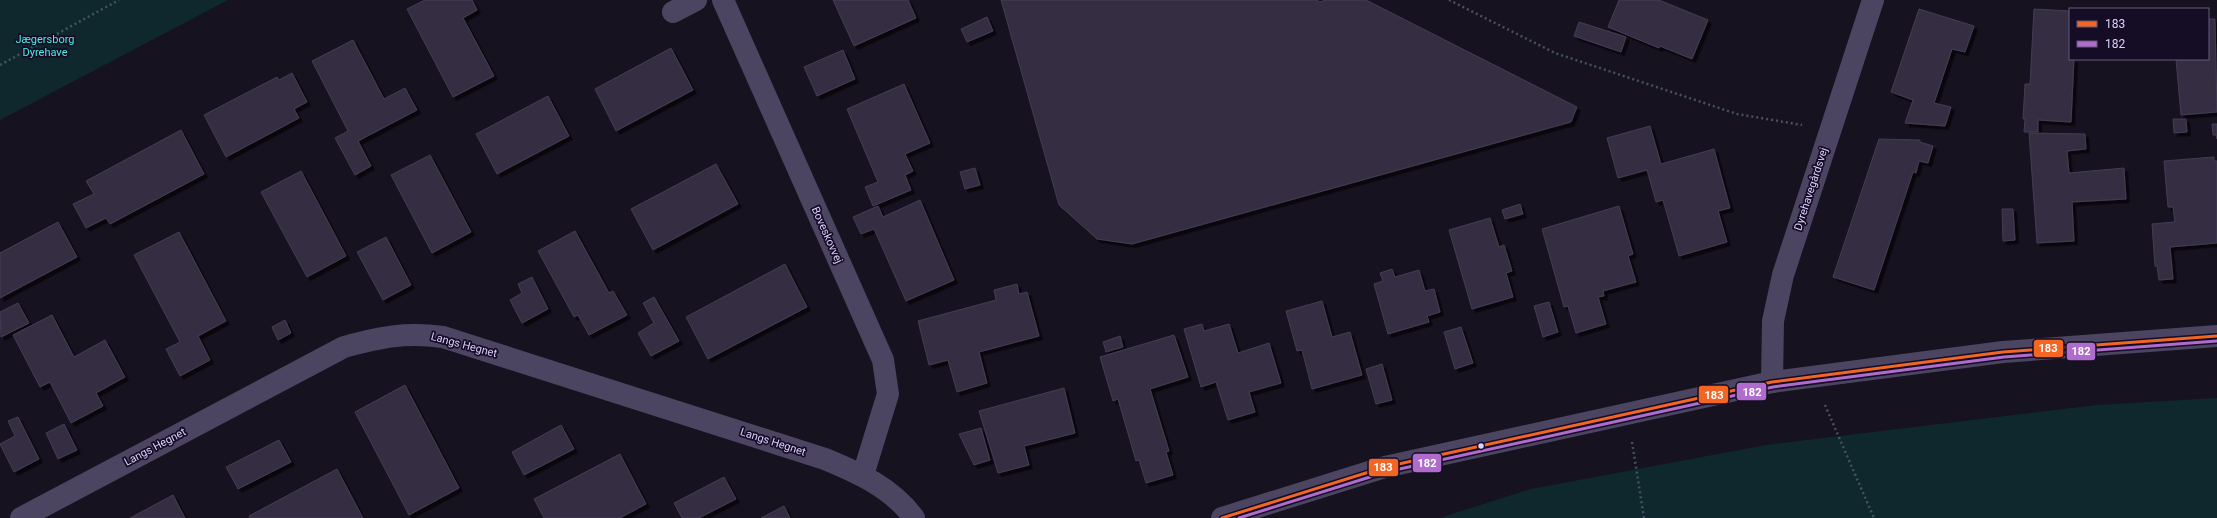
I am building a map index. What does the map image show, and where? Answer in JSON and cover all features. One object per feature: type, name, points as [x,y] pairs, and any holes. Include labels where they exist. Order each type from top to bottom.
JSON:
[{"type":"street","points":[[672,12],[696,0]]},
{"type":"street","name":"Boveskovvej","points":[[723,0],[883,360],[888,394],[863,475]]},
{"type":"street","name":"Dyrehavegårdsvej","points":[[1772,382],[1773,321],[1783,275],[1872,0]]},
{"type":"street","name":"Langs Hegnet","points":[[21,518],[344,348],[381,337],[418,334],[443,337],[825,459],[863,475],[904,504],[914,518]]},
{"type":"street","points":[[1222,518],[1385,467],[1772,382],[2003,352],[2217,336]]},
{"type":"path","points":[[0,65],[119,0]]},
{"type":"path","points":[[1449,0],[1555,53],[1737,114],[1830,130]]},
{"type":"path","points":[[1812,377],[1874,518]]},
{"type":"path","points":[[1627,414],[1644,518]]},
{"type":"green space","name":"Jægersborg Dyrehave","points":[[0,0],[228,0],[0,120]]},
{"type":"green space","points":[[2217,398],[2217,518],[1439,518],[1531,489],[1766,445],[2097,405]]},
{"type":"building","points":[[425,0],[472,0],[477,10],[463,18],[494,76],[453,97],[407,9]]},
{"type":"building","points":[[833,0],[908,0],[916,18],[854,46]]},
{"type":"building","points":[[1001,0],[1316,0],[1320,2],[1325,0],[1366,0],[1577,107],[1571,122],[1132,244],[1097,239],[1059,205]]},
{"type":"building","points":[[1619,0],[1659,0],[1708,20],[1692,59],[1660,46],[1659,48],[1608,27]]},
{"type":"building","points":[[1919,9],[1974,26],[1965,52],[1952,49],[1934,103],[1951,107],[1945,126],[1905,123],[1913,100],[1891,92]]},
{"type":"building","points":[[2034,9],[2069,11],[2069,60],[2074,60],[2071,122],[2038,120],[2038,132],[2024,132],[2025,119],[2023,119],[2025,84],[2030,84]]},
{"type":"building","points":[[987,17],[993,31],[967,42],[961,29]]},
{"type":"building","points":[[2209,19],[2215,19],[2217,112],[2181,115],[2176,60],[2209,60]]},
{"type":"building","points":[[1579,22],[1626,37],[1621,52],[1574,36]]},
{"type":"building","points":[[353,40],[384,99],[405,88],[417,110],[358,141],[371,166],[355,175],[335,138],[348,131],[312,61]]},
{"type":"building","points":[[671,48],[693,90],[616,131],[595,89]]},
{"type":"building","points":[[843,50],[855,79],[817,96],[804,67]]},
{"type":"building","points":[[292,73],[307,102],[294,109],[299,118],[226,157],[204,115],[277,77],[279,80]]},
{"type":"building","points":[[904,84],[930,143],[905,154],[913,171],[905,175],[911,190],[873,206],[865,187],[878,182],[847,109]]},
{"type":"building","points":[[548,96],[569,136],[497,174],[476,134]]},
{"type":"building","points":[[2173,119],[2186,119],[2187,132],[2174,133]]},
{"type":"building","points":[[2212,124],[2217,124],[2217,139],[2216,135],[2213,135]]},
{"type":"building","points":[[1650,126],[1661,164],[1714,149],[1730,208],[1718,211],[1727,242],[1679,256],[1663,200],[1656,202],[1647,170],[1618,178],[1607,138]]},
{"type":"building","points":[[181,130],[204,174],[110,224],[106,218],[86,228],[73,204],[94,194],[86,181]]},
{"type":"building","points":[[2029,133],[2085,134],[2086,149],[2067,151],[2069,173],[2124,168],[2126,199],[2072,202],[2074,241],[2037,243]]},
{"type":"building","points":[[1879,139],[1920,140],[1920,142],[1933,146],[1928,163],[1919,161],[1916,173],[1913,172],[1874,290],[1833,277]]},
{"type":"building","points":[[430,155],[471,232],[432,253],[391,175]]},
{"type":"building","points":[[2214,157],[2214,161],[2217,161],[2217,243],[2170,247],[2173,279],[2159,280],[2157,266],[2155,266],[2152,224],[2175,222],[2173,207],[2168,207],[2164,161]]},
{"type":"building","points":[[716,164],[738,204],[653,250],[631,209]]},
{"type":"building","points":[[975,168],[980,185],[965,189],[960,172]]},
{"type":"building","points":[[301,171],[346,256],[307,277],[261,192]]},
{"type":"building","points":[[920,200],[954,280],[906,301],[874,229],[861,234],[853,217],[878,206],[883,217]]},
{"type":"building","points":[[1520,204],[1523,214],[1505,219],[1502,210]]},
{"type":"building","points":[[1619,206],[1633,254],[1628,256],[1636,282],[1603,291],[1604,296],[1598,297],[1606,324],[1576,333],[1568,306],[1564,307],[1542,229]]},
{"type":"building","points":[[2002,209],[2013,209],[2015,240],[2003,241]]},
{"type":"building","points":[[1490,218],[1499,247],[1504,245],[1512,271],[1506,273],[1513,297],[1472,309],[1449,230]]},
{"type":"building","points":[[58,222],[77,257],[0,298],[0,253]]},
{"type":"building","points":[[575,231],[609,293],[613,291],[627,315],[589,335],[578,315],[574,317],[538,251]]},
{"type":"building","points":[[179,232],[226,321],[198,336],[210,360],[180,376],[166,349],[180,342],[134,255]]},
{"type":"building","points":[[386,237],[411,285],[383,300],[357,252]]},
{"type":"building","points":[[785,264],[807,307],[708,359],[686,317]]},
{"type":"building","points":[[1392,269],[1395,277],[1419,270],[1425,291],[1434,289],[1440,312],[1427,316],[1429,322],[1388,334],[1374,284],[1383,281],[1380,273]]},
{"type":"building","points":[[532,277],[548,309],[522,323],[510,300],[522,293],[518,284]]},
{"type":"building","points":[[1017,284],[1019,294],[1027,292],[1039,336],[979,352],[987,383],[957,392],[948,360],[929,365],[918,321],[996,300],[994,290]]},
{"type":"building","points":[[654,297],[679,341],[651,356],[638,333],[654,323],[643,303]]},
{"type":"building","points":[[1322,301],[1332,337],[1350,332],[1362,375],[1312,389],[1302,350],[1297,351],[1286,311]]},
{"type":"building","points":[[1549,302],[1558,332],[1543,337],[1534,306]]},
{"type":"building","points":[[18,303],[29,323],[1,337],[0,312]]},
{"type":"building","points":[[52,315],[74,357],[105,340],[125,377],[96,393],[103,406],[71,423],[50,382],[40,387],[13,335]]},
{"type":"building","points":[[285,320],[291,333],[278,340],[272,327]]},
{"type":"building","points":[[1202,324],[1204,331],[1229,324],[1238,353],[1269,343],[1281,383],[1249,392],[1255,412],[1228,420],[1216,382],[1201,387],[1184,329]]},
{"type":"building","points":[[1461,327],[1473,363],[1455,369],[1444,332]]},
{"type":"building","points":[[1174,335],[1188,377],[1150,389],[1169,451],[1166,452],[1173,475],[1146,483],[1139,460],[1136,461],[1118,399],[1113,401],[1100,357]]},
{"type":"building","points":[[1120,336],[1123,347],[1106,352],[1103,342]]},
{"type":"building","points":[[1382,364],[1392,400],[1376,404],[1366,369]]},
{"type":"building","points":[[405,385],[459,488],[409,515],[355,412]]},
{"type":"building","points":[[1064,388],[1075,433],[1024,446],[1029,465],[998,473],[979,411]]},
{"type":"building","points":[[18,417],[39,459],[14,472],[0,444],[15,436],[8,421]]},
{"type":"building","points":[[64,424],[77,450],[58,459],[46,433]]},
{"type":"building","points":[[561,425],[574,449],[524,475],[512,452]]},
{"type":"building","points":[[981,428],[990,460],[974,465],[959,434]]},
{"type":"building","points":[[279,440],[291,462],[238,489],[226,467]]},
{"type":"building","points":[[620,454],[646,504],[620,518],[544,518],[534,499]]},
{"type":"building","points":[[337,469],[363,518],[250,518],[249,516]]},
{"type":"building","points":[[724,477],[736,499],[699,518],[682,518],[674,503]]},
{"type":"building","points":[[173,495],[185,518],[130,518]]},
{"type":"building","points":[[784,506],[790,518],[761,518]]},
{"type":"transit line","name":"183","points":[[1222,518],[1385,467],[1772,382],[2003,352],[2217,336]]},
{"type":"transit line","name":"182","points":[[1239,518],[1386,472],[1773,387],[2004,357],[2217,341]]}]
